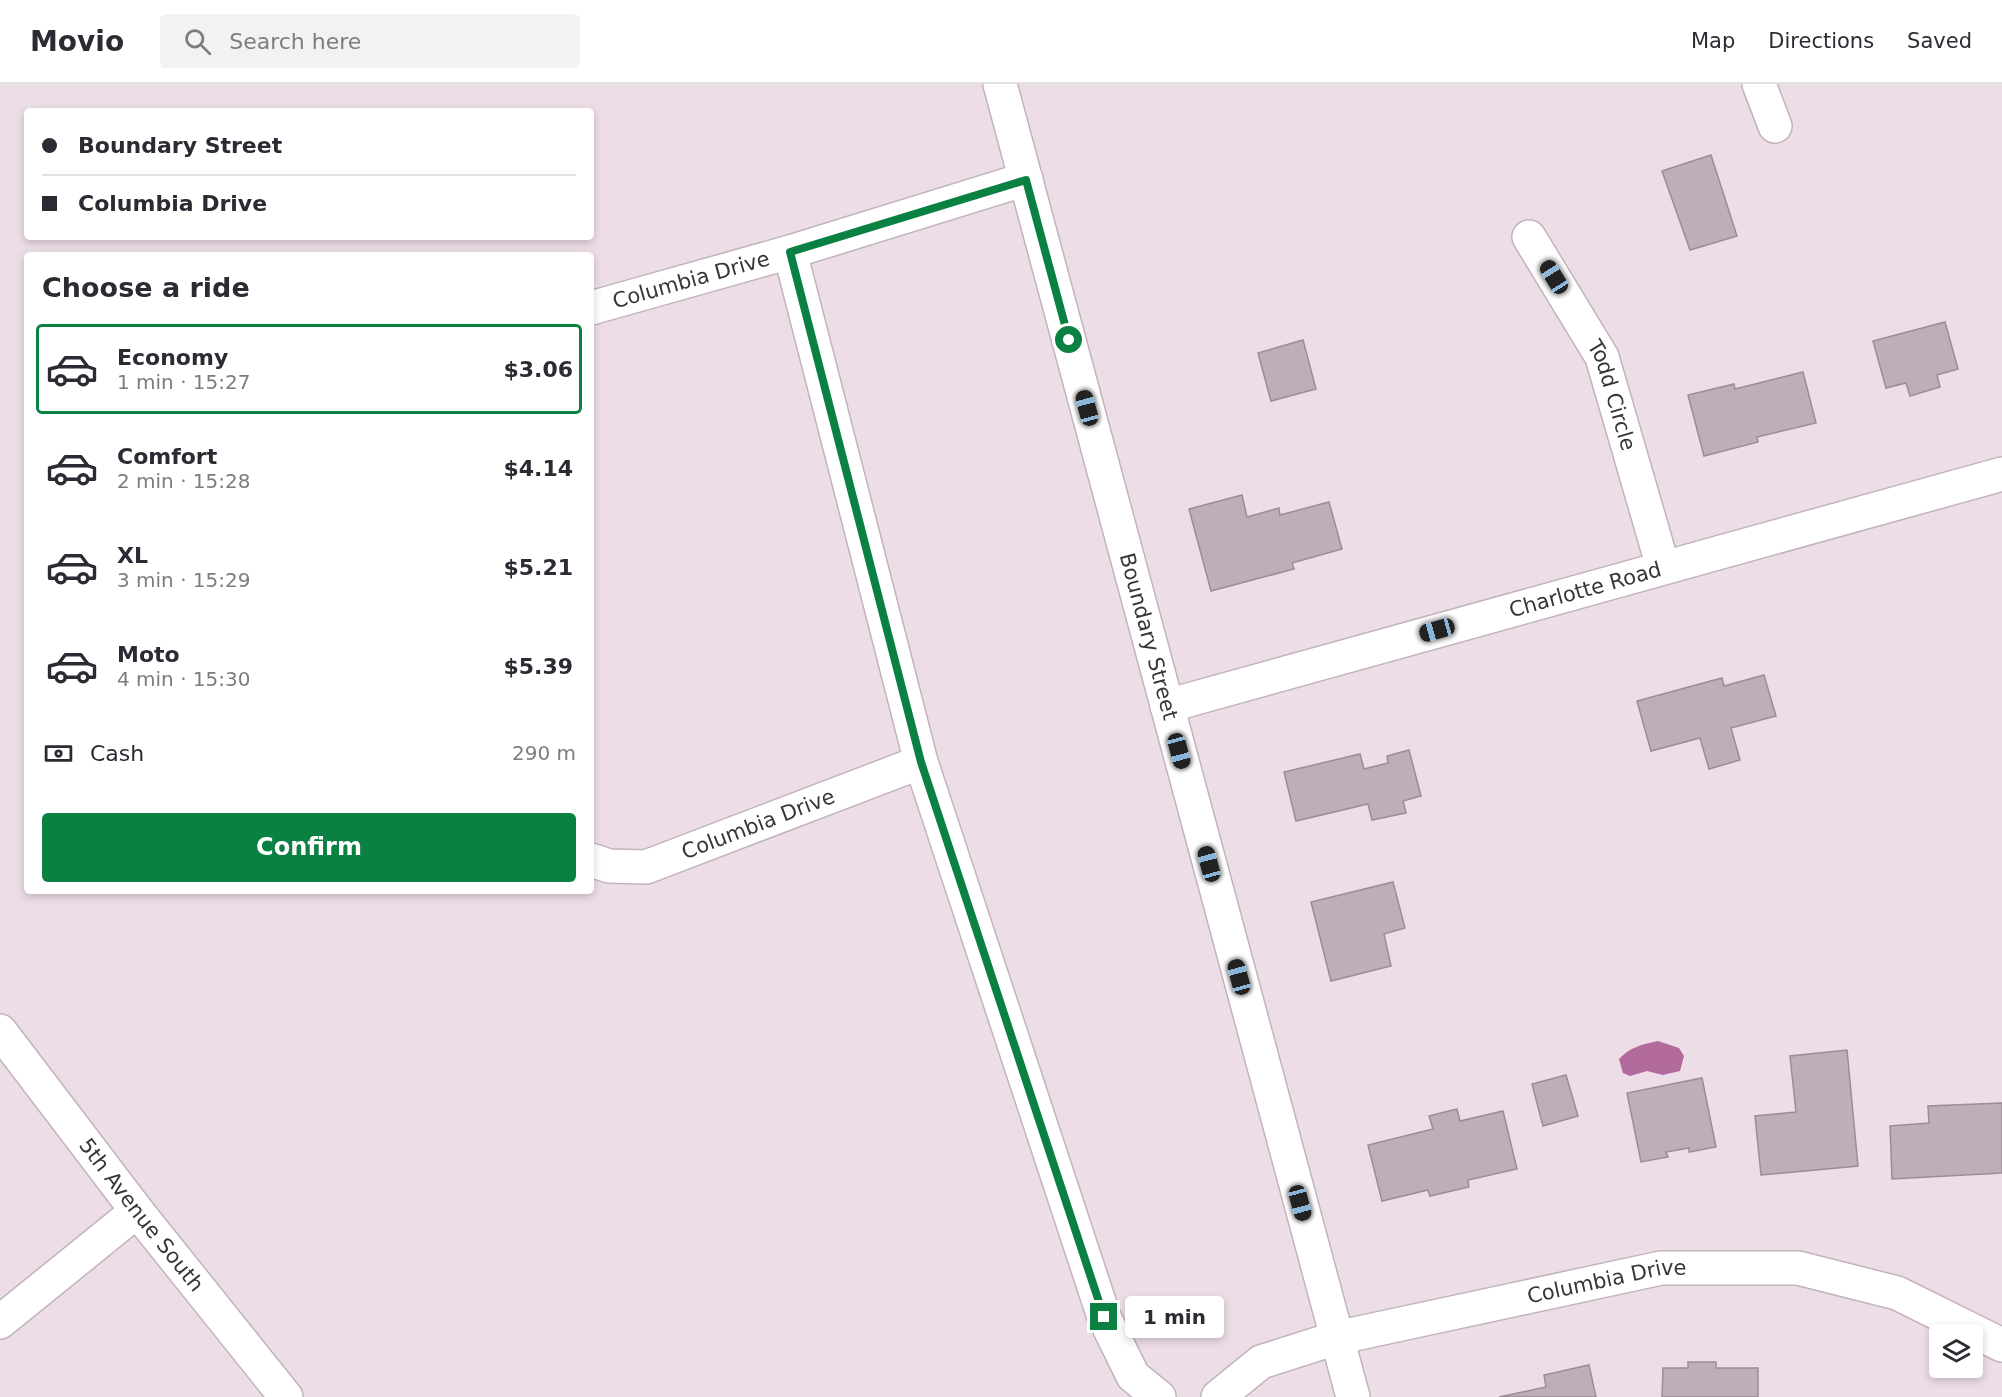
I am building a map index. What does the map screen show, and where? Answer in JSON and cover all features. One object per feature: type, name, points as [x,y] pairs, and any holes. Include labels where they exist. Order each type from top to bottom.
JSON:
[{"type":"street","name":"Boundary Street","points":[[1000,84],[1353,1397]]},
{"type":"street","points":[[1759,84],[1775,126]]},
{"type":"street","name":"Columbia Drive","points":[[594,307],[790,252],[1026,180]]},
{"type":"street","name":"Todd Circle","points":[[1529,237],[1602,357],[1663,567]]},
{"type":"street","name":"Columbia Drive","points":[[790,252],[921,762],[1104,1317],[1132,1376],[1159,1397]]},
{"type":"street","name":"Charlotte Road","points":[[1167,706],[2002,474]]},
{"type":"street","name":"Columbia Drive","points":[[594,861],[609,867],[646,867],[921,762]]},
{"type":"street","name":"5th Avenue South","points":[[5,1049],[286,1397]]},
{"type":"street","points":[[0,1322],[137,1211]]},
{"type":"street","name":"Columbia Drive","points":[[1218,1397],[1261,1362],[1336,1338],[1661,1268],[1798,1268],[1897,1293],[2002,1345]]},
{"type":"shaded area","points":[[1658,1041],[1679,1048],[1684,1056],[1680,1071],[1663,1075],[1647,1071],[1630,1076],[1623,1073],[1619,1059],[1623,1055],[1647,1043]]},
{"type":"building","points":[[1711,155],[1737,236],[1690,250],[1662,171]]},
{"type":"building","points":[[1945,322],[1958,369],[1937,375],[1940,387],[1910,396],[1906,383],[1886,388],[1873,341]]},
{"type":"building","points":[[1303,340],[1316,389],[1271,401],[1258,353]]},
{"type":"building","points":[[1803,372],[1816,423],[1757,437],[1758,442],[1704,456],[1688,395],[1734,384],[1735,389]]},
{"type":"building","points":[[1242,495],[1247,517],[1279,508],[1280,515],[1329,502],[1342,549],[1292,563],[1294,569],[1211,591],[1189,509]]},
{"type":"building","points":[[1764,675],[1776,716],[1731,728],[1740,760],[1709,769],[1700,738],[1651,751],[1637,701],[1722,678],[1724,686]]},
{"type":"building","points":[[1409,750],[1421,796],[1403,801],[1406,813],[1372,820],[1368,804],[1296,821],[1284,772],[1360,754],[1364,769],[1388,763],[1387,756]]},
{"type":"building","points":[[1393,882],[1405,928],[1384,934],[1391,966],[1331,981],[1311,902]]},
{"type":"building","points":[[1847,1050],[1858,1166],[1761,1175],[1755,1116],[1796,1112],[1790,1056]]},
{"type":"building","points":[[1566,1075],[1578,1116],[1543,1126],[1532,1084]]},
{"type":"building","points":[[1702,1078],[1716,1147],[1689,1152],[1689,1148],[1666,1152],[1668,1157],[1641,1162],[1627,1093]]},
{"type":"building","points":[[2002,1103],[2002,1173],[1892,1179],[1890,1126],[1929,1123],[1928,1106]]},
{"type":"building","points":[[1457,1109],[1460,1121],[1503,1111],[1517,1169],[1468,1180],[1469,1187],[1430,1196],[1428,1190],[1382,1201],[1368,1145],[1433,1129],[1429,1116]]},
{"type":"building","points":[[1688,1362],[1716,1362],[1716,1368],[1758,1368],[1758,1397],[1662,1397],[1663,1368],[1688,1368]]},
{"type":"building","points":[[1589,1365],[1596,1397],[1499,1397],[1546,1387],[1544,1375]]},
{"type":"route","points":[[1069,340],[1026,180],[790,252],[921,762],[1104,1317]]}]
